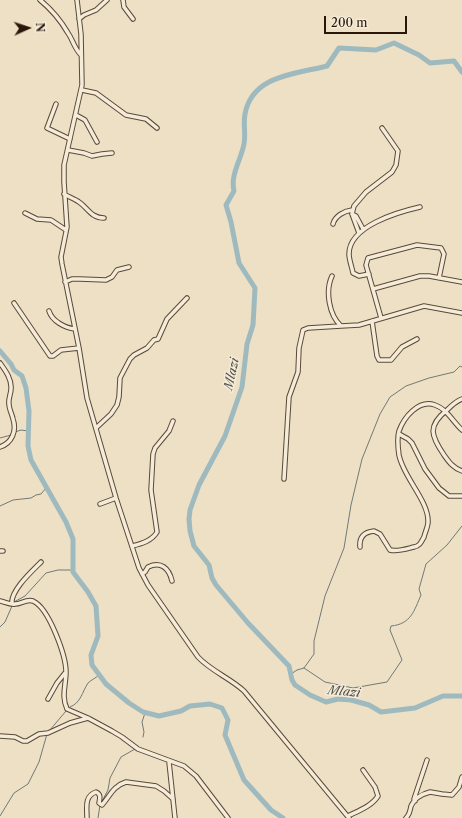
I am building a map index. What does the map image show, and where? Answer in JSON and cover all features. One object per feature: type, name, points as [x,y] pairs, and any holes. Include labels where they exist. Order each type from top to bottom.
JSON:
[{"type":"street","points":[[40,0],[67,32],[76,50],[81,54]]},
{"type":"street","points":[[77,0],[82,90],[70,139],[64,173],[64,194],[67,217],[62,264],[79,348],[87,398],[116,498],[142,574],[148,586],[198,657],[205,664],[236,684],[244,691],[348,817],[375,800],[378,796],[375,787],[363,770]]},
{"type":"street","points":[[79,19],[96,10],[108,0]]},
{"type":"street","points":[[122,0],[124,6],[133,19]]},
{"type":"street","points":[[82,90],[96,93],[126,114],[146,119],[157,128]]},
{"type":"street","points":[[56,104],[48,128],[70,139]]},
{"type":"street","points":[[76,115],[83,118],[88,123],[97,142]]},
{"type":"street","points":[[359,233],[352,212],[354,206],[366,192],[392,172],[396,165],[398,151],[382,128]]},
{"type":"street","points":[[68,150],[92,156],[112,153]]},
{"type":"street","points":[[64,194],[80,202],[95,217],[104,218]]},
{"type":"street","points":[[369,274],[359,276],[355,275],[349,257],[351,247],[359,233],[363,229],[394,214],[420,207]]},
{"type":"street","points":[[332,224],[337,217],[347,211],[352,212],[356,216],[363,229]]},
{"type":"street","points":[[25,213],[37,219],[51,220],[66,230]]},
{"type":"street","points":[[381,318],[366,265],[368,258],[417,245],[441,248],[444,254],[439,278]]},
{"type":"street","points":[[65,282],[86,279],[106,280],[112,277],[118,270],[129,267]]},
{"type":"street","points":[[332,276],[328,288],[330,308],[333,318],[341,326]]},
{"type":"street","points":[[373,289],[420,276],[462,282]]},
{"type":"street","points":[[96,428],[117,405],[120,378],[130,359],[147,348],[154,340],[158,339],[167,319],[187,298]]},
{"type":"street","points":[[14,303],[50,356],[53,356],[61,350],[79,348]]},
{"type":"street","points":[[284,479],[289,396],[298,372],[299,348],[303,330],[308,328],[359,325],[424,306],[462,313]]},
{"type":"street","points":[[49,311],[51,317],[56,321],[71,328],[75,328]]},
{"type":"street","points":[[372,321],[377,356],[379,360],[391,360],[402,347],[417,340]]},
{"type":"street","points":[[0,363],[11,382],[9,405],[14,424],[12,438],[7,445],[0,447]]},
{"type":"street","points":[[462,399],[445,411],[434,423],[433,435],[434,439],[451,464],[462,471]]},
{"type":"street","points":[[360,547],[360,538],[363,535],[374,531],[380,534],[390,550],[401,550],[420,545],[427,528],[428,516],[409,479],[399,455],[399,434],[406,418],[419,406],[431,404],[436,405],[445,411],[462,430]]},
{"type":"street","points":[[132,546],[146,542],[154,537],[157,532],[151,490],[153,454],[157,446],[169,431],[173,421]]},
{"type":"street","points":[[399,434],[412,443],[425,469],[439,488],[449,496],[462,496]]},
{"type":"street","points":[[100,504],[116,498]]},
{"type":"street","points":[[12,604],[13,596],[20,583],[41,562]]},
{"type":"street","points":[[142,574],[148,567],[159,565],[168,570],[172,581]]},
{"type":"street","points":[[0,601],[12,604],[32,601],[46,614],[54,629],[63,655],[66,672],[64,700],[67,709],[88,718],[122,737],[138,749],[169,762],[184,766],[196,776],[228,818]]},
{"type":"street","points":[[48,699],[57,683],[66,672]]},
{"type":"street","points":[[0,736],[15,737],[23,741],[27,741],[39,734],[48,733],[72,722],[88,718]]},
{"type":"street","points":[[415,801],[414,799],[427,760]]},
{"type":"street","points":[[169,762],[175,818]]},
{"type":"street","points":[[406,818],[411,807],[421,795],[430,792],[452,795],[459,787],[462,777]]},
{"type":"street","points":[[87,818],[87,799],[93,793],[99,793],[99,803],[102,804],[111,792],[121,783],[126,782],[156,786],[173,799]]},
{"type":"waterway","name":"Mlazi","points":[[462,72],[454,61],[430,63],[419,55],[394,43],[376,50],[339,48],[327,66],[277,78],[256,91],[249,101],[244,118],[245,136],[243,150],[233,179],[234,191],[226,205],[239,263],[255,288],[253,325],[247,344],[242,387],[225,436],[199,485],[190,510],[189,519],[190,531],[194,546],[209,565],[212,578],[216,585],[248,623],[289,666],[292,680],[295,685],[310,695],[326,702],[338,699],[351,700],[369,705],[381,712],[415,708],[443,696],[462,696]]},
{"type":"waterway","points":[[0,351],[14,370],[22,376],[26,388],[29,411],[28,446],[31,460],[66,522],[73,539],[73,572],[88,592],[96,606],[98,636],[91,655],[92,665],[106,684],[129,703],[143,712],[159,716],[181,711],[190,706],[210,704],[222,708],[228,720],[225,735],[244,780],[271,810],[283,818]]},
{"type":"waterway","points":[[291,674],[304,668],[314,654],[314,641],[325,596],[344,548],[351,505],[362,459],[380,414],[390,397],[406,386],[429,378],[454,372],[460,366],[462,367]]},
{"type":"waterway","points":[[15,432],[21,430],[28,431]]},
{"type":"waterway","points":[[0,438],[11,435]]},
{"type":"waterway","points":[[0,506],[13,500],[31,498],[41,494],[46,488]]},
{"type":"waterway","points":[[304,668],[325,682],[353,688],[387,682],[402,660],[390,630],[391,626],[403,623],[411,616],[421,595],[419,589],[426,564],[447,545],[462,526]]},
{"type":"waterway","points":[[14,602],[25,596],[46,573],[58,570],[73,570]]},
{"type":"waterway","points":[[0,627],[5,622],[12,606]]},
{"type":"waterway","points":[[70,707],[77,703],[88,683],[99,675]]},
{"type":"waterway","points":[[50,730],[66,711]]},
{"type":"waterway","points":[[143,737],[144,732],[142,722],[145,713]]},
{"type":"waterway","points":[[0,816],[14,793],[28,784],[39,762],[47,734]]},
{"type":"waterway","points":[[101,803],[108,790],[110,778],[121,757],[135,749]]},
{"type":"waterway","points":[[98,818],[100,805]]}]
